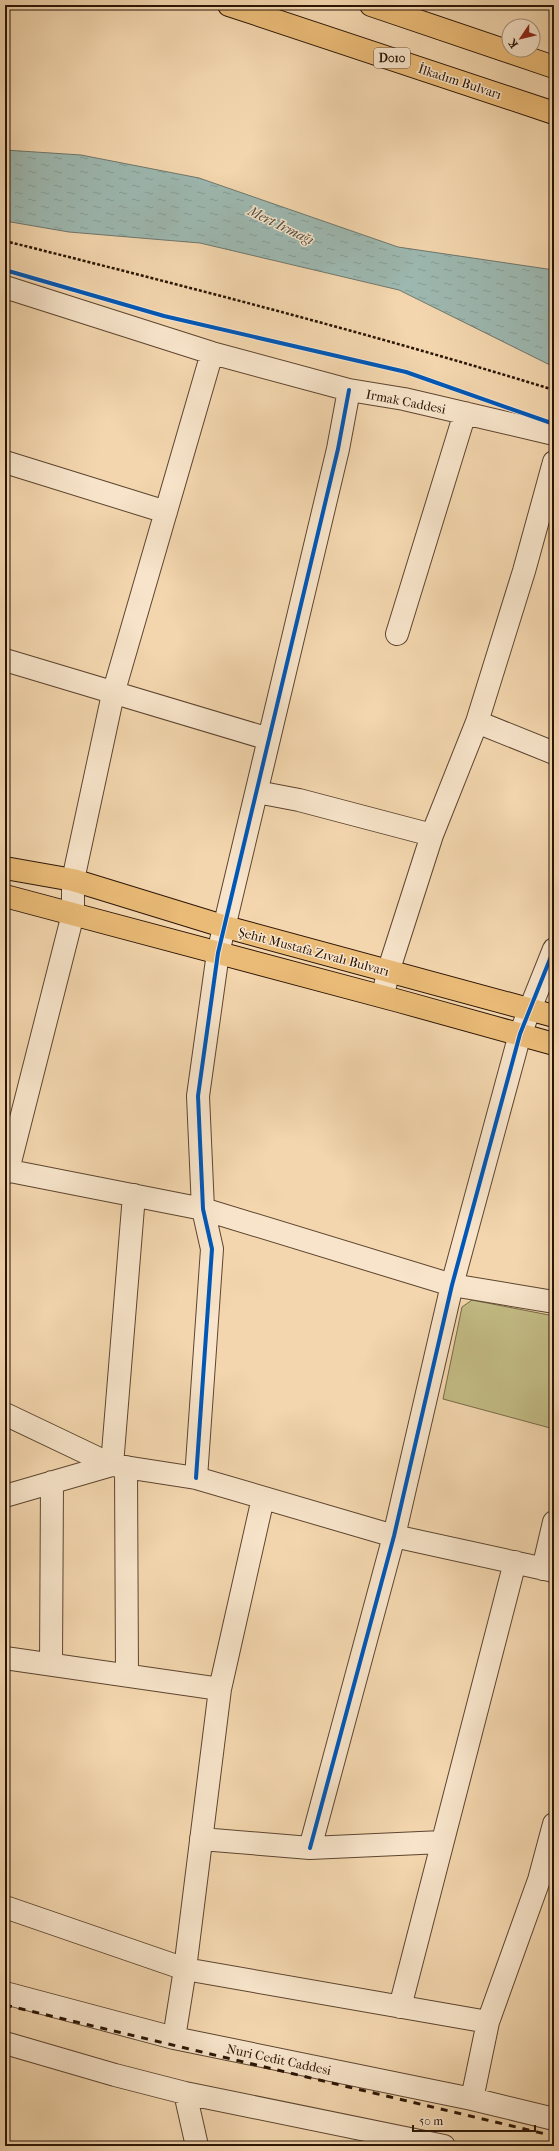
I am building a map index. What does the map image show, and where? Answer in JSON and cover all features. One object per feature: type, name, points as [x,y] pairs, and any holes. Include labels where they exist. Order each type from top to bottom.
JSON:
[{"type":"main road","name":"İlkadım Bulvarı","points":[[229,5],[554,113]]},
{"type":"main road","points":[[371,5],[554,67]]},
{"type":"main road","name":"Şehit Mustafa Zıvalı Bulvarı","points":[[5,868],[73,880],[226,927],[388,972],[531,1008],[554,1016]]},
{"type":"main road","name":"Şehit Mustafa Zıvalı Bulvarı","points":[[5,896],[383,996],[554,1044]]},
{"type":"street","name":"Irmak Caddesi","points":[[5,287],[212,353],[349,390],[404,399],[554,434]]},
{"type":"street","points":[[212,353],[113,694],[73,880],[73,914],[6,1171],[203,1209],[452,1285],[554,1302]]},
{"type":"street","points":[[196,1478],[212,1249],[203,1209],[198,1096],[218,953],[226,927],[338,449],[349,390]]},
{"type":"street","points":[[397,634],[465,413]]},
{"type":"street","points":[[5,462],[166,512]]},
{"type":"street","points":[[383,996],[388,972],[432,835],[477,722],[524,571],[554,462]]},
{"type":"street","points":[[5,660],[113,694],[270,739]]},
{"type":"street","points":[[477,722],[554,753]]},
{"type":"street","points":[[257,792],[299,800],[432,835]]},
{"type":"street","points":[[310,1848],[394,1536],[452,1285],[520,1034],[554,948]]},
{"type":"street","points":[[127,1675],[119,1466],[134,1195]]},
{"type":"street","points":[[5,1414],[119,1466],[196,1478],[394,1536],[549,1570],[554,1522]]},
{"type":"street","points":[[5,1496],[52,1482],[119,1466]]},
{"type":"street","points":[[51,1664],[52,1482]]},
{"type":"street","points":[[174,2038],[185,1969],[220,1689],[263,1498]]},
{"type":"street","points":[[400,2007],[515,1562]]},
{"type":"street","points":[[5,1658],[220,1689]]},
{"type":"street","points":[[472,2100],[488,2022],[546,1881],[554,1824]]},
{"type":"street","points":[[201,1839],[310,1848],[442,1842]]},
{"type":"street","points":[[5,1907],[185,1969],[488,2022]]},
{"type":"street","name":"Nuri Cedit Caddesi","points":[[5,1993],[174,2038],[472,2100],[554,2119]]},
{"type":"street","points":[[5,2043],[115,2075],[185,2093],[444,2146]]},
{"type":"street","points":[[185,2093],[197,2146]]},
{"type":"path","points":[[5,241],[251,303],[442,356],[554,390]]},
{"type":"shaded area","points":[[472,1300],[554,1316],[554,1429],[443,1399],[462,1307]]},
{"type":"water","name":"Mert Irmağı","points":[[5,150],[81,155],[199,178],[398,247],[554,270],[554,367],[399,290],[200,243],[69,232],[5,221]]},
{"type":"railway","points":[[5,2005],[554,2136]]},
{"type":"cycle path","points":[[5,270],[164,316],[406,372],[554,424]]},
{"type":"cycle path","points":[[196,1478],[212,1249],[203,1209],[198,1096],[218,953],[338,449],[349,390]]},
{"type":"cycle path","points":[[310,1848],[394,1536],[452,1285],[520,1034],[554,949]]}]
